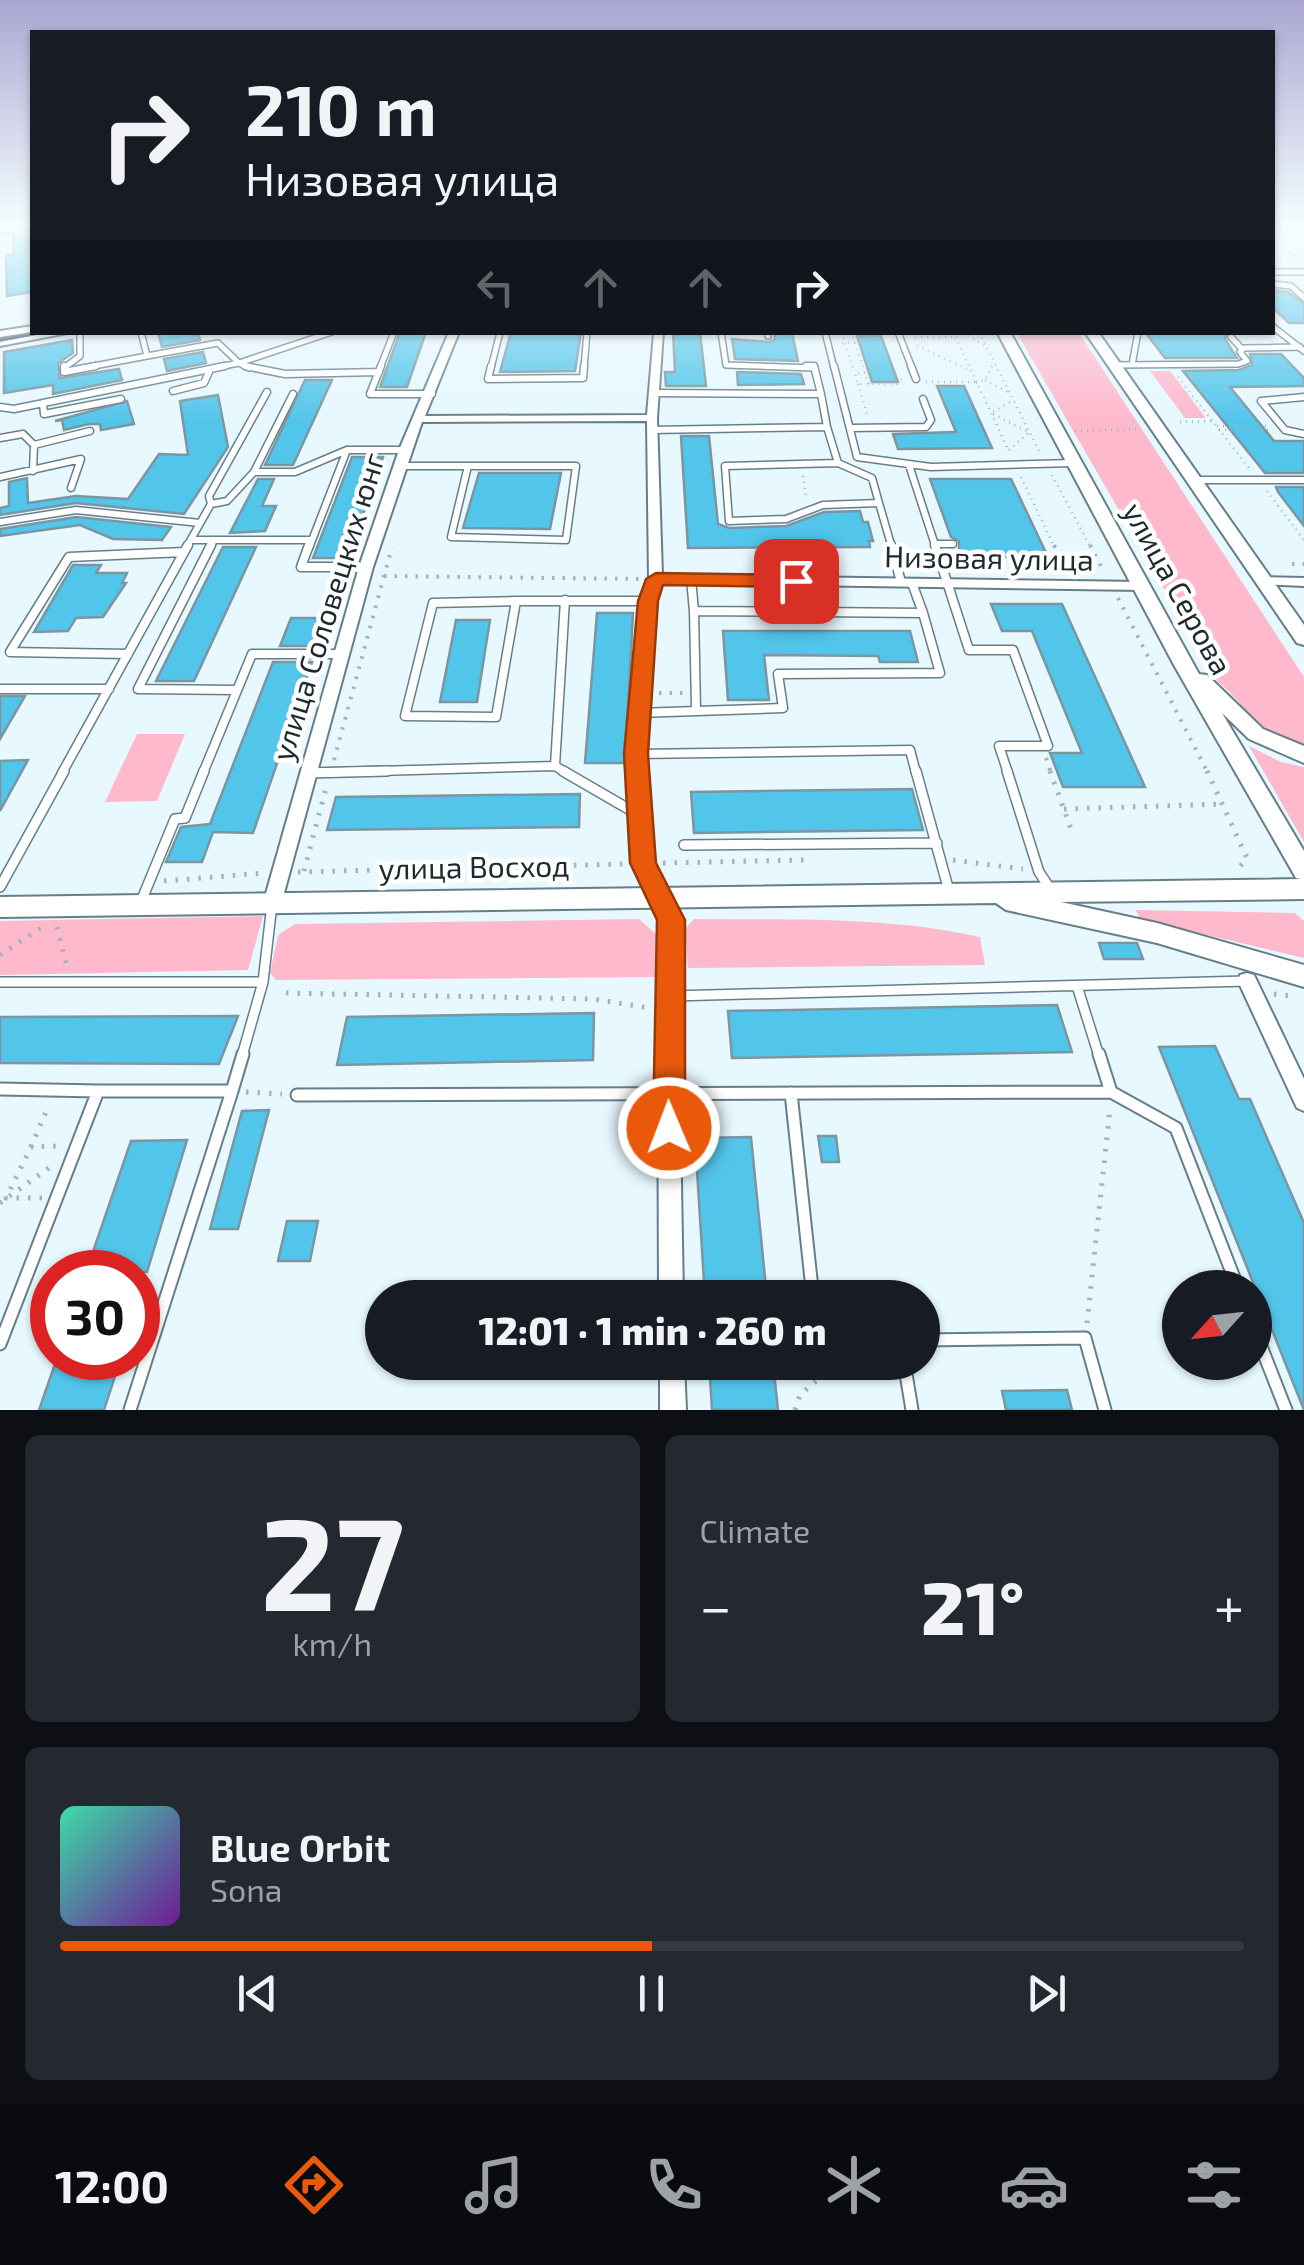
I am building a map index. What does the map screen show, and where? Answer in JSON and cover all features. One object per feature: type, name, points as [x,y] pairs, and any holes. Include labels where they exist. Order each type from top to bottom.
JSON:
[{"type":"street","points":[[0,334],[30,329]]},
{"type":"street","points":[[0,344],[52,335]]},
{"type":"street","name":"улица Соловецких юнг","points":[[272,904],[366,567],[405,450],[432,394],[453,335]]},
{"type":"street","points":[[659,335],[652,424],[656,579],[648,601],[636,754],[643,863],[671,920],[668,996],[672,1280]]},
{"type":"street","name":"улица Серова","points":[[1005,335],[1184,665],[1304,872]]},
{"type":"street","points":[[1094,335],[1124,365],[1195,480],[1304,638]]},
{"type":"street","points":[[420,419],[652,424]]},
{"type":"street","name":"Низовая улица","points":[[656,579],[1142,586]]},
{"type":"street","points":[[1264,581],[1304,582]]},
{"type":"street","points":[[1184,665],[1256,734],[1270,744],[1304,755]]},
{"type":"street","name":"улица Восход","points":[[0,907],[950,892],[1045,881],[1304,889]]},
{"type":"street","name":"улица Восход","points":[[950,892],[1158,932],[1304,976]]},
{"type":"street","points":[[1247,981],[1304,1101]]},
{"type":"street","points":[[672,1380],[673,1410]]},
{"type":"lane","points":[[1275,328],[1302,349]]},
{"type":"lane","points":[[80,335],[80,356],[64,364],[64,372],[218,343],[244,368],[278,373],[379,372]]},
{"type":"lane","points":[[142,335],[147,356]]},
{"type":"lane","points":[[0,407],[44,403],[209,372],[323,335]]},
{"type":"lane","points":[[393,335],[370,394],[432,394]]},
{"type":"lane","points":[[499,335],[488,379],[584,378],[587,335]]},
{"type":"lane","points":[[721,335],[726,365],[814,366],[838,463]]},
{"type":"lane","points":[[826,335],[857,457],[873,464],[908,465],[1073,463]]},
{"type":"lane","points":[[899,335],[919,380]]},
{"type":"lane","points":[[1137,335],[1124,365],[1242,364],[1247,361],[1231,337]]},
{"type":"lane","points":[[1289,339],[1304,338]]},
{"type":"lane","points":[[1242,349],[1302,349]]},
{"type":"lane","points":[[174,390],[204,384],[209,372]]},
{"type":"lane","points":[[0,886],[211,504],[209,496],[267,392]]},
{"type":"lane","points":[[653,393],[820,394]]},
{"type":"lane","points":[[211,504],[227,501],[254,472],[293,394]]},
{"type":"lane","points":[[1304,397],[1261,400],[1283,428],[1304,434]]},
{"type":"lane","points":[[44,403],[44,414],[121,399]]},
{"type":"lane","points":[[850,428],[926,426],[931,420],[923,400]]},
{"type":"lane","points":[[652,424],[827,426]]},
{"type":"lane","points":[[34,445],[90,431]]},
{"type":"lane","points":[[0,438],[23,434],[34,445],[33,470]]},
{"type":"lane","points":[[254,472],[295,472],[347,450],[405,450]]},
{"type":"lane","points":[[347,450],[300,567],[366,567]]},
{"type":"lane","points":[[0,477],[82,458],[71,488]]},
{"type":"lane","points":[[638,712],[783,708],[778,674],[940,673],[923,613],[906,582],[872,478],[838,463],[725,466],[728,521],[786,519],[824,505],[879,503]]},
{"type":"lane","points":[[908,465],[969,650],[1013,650],[1048,746],[999,746],[1045,881]]},
{"type":"lane","points":[[400,466],[468,466],[576,466],[566,540],[450,537],[468,466]]},
{"type":"lane","points":[[1195,480],[1304,480]]},
{"type":"lane","points":[[0,522],[76,510],[200,523]]},
{"type":"lane","points":[[191,540],[311,540]]},
{"type":"lane","points":[[214,540],[138,690],[237,690]]},
{"type":"lane","points":[[935,544],[953,544]]},
{"type":"lane","points":[[128,654],[10,652],[68,558],[184,552]]},
{"type":"lane","points":[[691,580],[696,709]]},
{"type":"lane","points":[[555,766],[565,600]]},
{"type":"lane","points":[[516,601],[496,717],[405,716],[433,603],[516,601],[565,600],[648,601]]},
{"type":"lane","points":[[694,611],[923,613]]},
{"type":"lane","points":[[140,904],[175,819],[184,818],[252,654],[339,654]]},
{"type":"lane","points":[[0,689],[109,689]]},
{"type":"lane","points":[[636,754],[910,750],[950,892]]},
{"type":"lane","points":[[307,773],[555,766],[642,816]]},
{"type":"lane","points":[[684,845],[936,844]]},
{"type":"lane","points":[[130,1410],[263,982],[272,904]]},
{"type":"lane","points":[[668,996],[1247,981]]},
{"type":"lane","points":[[0,982],[263,982]]},
{"type":"lane","points":[[1077,986],[1111,1092]]},
{"type":"lane","points":[[0,1089],[232,1091]]},
{"type":"lane","points":[[0,1344],[98,1091]]},
{"type":"lane","points":[[296,1094],[1111,1092],[1176,1128],[1231,1270]]},
{"type":"lane","points":[[792,1094],[811,1280]]},
{"type":"lane","points":[[940,1340],[1086,1338],[1105,1410]]},
{"type":"lane","points":[[1272,1374],[1286,1410]]},
{"type":"lane","points":[[907,1380],[912,1410]]},
{"type":"path","points":[[843,335],[845,342]]},
{"type":"path","points":[[855,335],[869,384]]},
{"type":"path","points":[[886,335],[890,347]]},
{"type":"path","points":[[899,335],[970,370]]},
{"type":"path","points":[[921,337],[942,335]]},
{"type":"path","points":[[967,335],[986,346]]},
{"type":"path","points":[[828,343],[855,343]]},
{"type":"path","points":[[985,380],[994,362]]},
{"type":"path","points":[[865,373],[854,373],[858,384],[901,383],[898,369]]},
{"type":"path","points":[[1180,378],[1258,480]]},
{"type":"path","points":[[919,380],[985,380],[1009,392]]},
{"type":"path","points":[[1008,450],[1030,432],[991,413],[1013,400]]},
{"type":"path","points":[[1180,422],[1283,428]]},
{"type":"path","points":[[1070,430],[1140,429]]},
{"type":"path","points":[[1266,490],[1304,540]]},
{"type":"path","points":[[304,871],[395,539]]},
{"type":"path","points":[[1292,564],[1304,564]]},
{"type":"path","points":[[384,576],[656,579]]},
{"type":"path","points":[[640,694],[697,693]]},
{"type":"path","points":[[1042,746],[1071,829]]},
{"type":"path","points":[[1064,809],[1224,804]]},
{"type":"path","points":[[940,858],[1045,881]]},
{"type":"path","points":[[1237,870],[1246,858]]},
{"type":"path","points":[[317,871],[822,860]]},
{"type":"path","points":[[0,954],[55,918],[71,982]]},
{"type":"path","points":[[286,993],[367,994]]},
{"type":"path","points":[[232,1091],[296,1094]]},
{"type":"path","points":[[3,1200],[54,1092]]},
{"type":"path","points":[[1086,1338],[1111,1092]]},
{"type":"path","points":[[31,1147],[78,1146]]},
{"type":"path","points":[[3,1200],[78,1146]]},
{"type":"path","points":[[3,1200],[58,1197]]},
{"type":"path","points":[[795,1410],[800,1395],[817,1380]]},
{"type":"shaded area","points":[[1018,335],[1080,335],[1304,677],[1304,747],[1275,738],[1217,681]]},
{"type":"shaded area","points":[[1150,371],[1170,371],[1206,418],[1185,418]]},
{"type":"shaded area","points":[[137,734],[185,734],[157,801],[105,802]]},
{"type":"shaded area","points":[[1249,746],[1281,762],[1304,767],[1304,842]]},
{"type":"shaded area","points":[[1136,910],[1295,913],[1304,921],[1304,958],[1140,919]]},
{"type":"shaded area","points":[[263,916],[248,970],[0,975],[0,921]]},
{"type":"shaded area","points":[[639,919],[659,937],[658,977],[276,980],[270,973],[278,935],[295,924]]},
{"type":"shaded area","points":[[694,919],[838,920],[945,930],[980,937],[985,965],[688,968],[685,929]]},
{"type":"building","points":[[7,290],[30,290],[30,292],[7,296]]},
{"type":"building","points":[[1275,290],[1288,292],[1304,304],[1304,323],[1289,323],[1275,310]]},
{"type":"building","points":[[159,335],[199,335],[200,340],[162,347]]},
{"type":"building","points":[[399,335],[425,335],[407,387],[380,387]]},
{"type":"building","points":[[510,335],[581,335],[575,371],[500,372]]},
{"type":"building","points":[[673,335],[700,335],[706,386],[666,386],[665,372],[675,372]]},
{"type":"building","points":[[774,335],[792,335],[798,361],[735,359],[732,339],[775,339]]},
{"type":"building","points":[[1147,335],[1226,335],[1237,358],[1165,358]]},
{"type":"building","points":[[857,336],[881,336],[898,382],[872,382]]},
{"type":"building","points":[[72,340],[73,353],[58,363],[60,378],[119,369],[122,380],[53,394],[53,385],[4,393],[4,352]]},
{"type":"building","points":[[203,352],[206,363],[167,371],[164,359]]},
{"type":"building","points":[[1250,354],[1281,354],[1304,378],[1304,386],[1230,387],[1274,441],[1304,441],[1304,473],[1265,473],[1183,371],[1239,370],[1252,365]]},
{"type":"building","points":[[737,372],[801,374],[804,384],[738,385]]},
{"type":"building","points":[[305,380],[332,380],[293,465],[265,465]]},
{"type":"building","points":[[937,386],[964,386],[992,448],[898,449],[893,434],[956,432]]},
{"type":"building","points":[[218,395],[228,447],[184,514],[76,503],[0,515],[0,508],[9,506],[9,482],[27,478],[28,503],[76,496],[128,499],[159,454],[188,455],[180,401]]},
{"type":"building","points":[[127,401],[134,424],[101,430],[100,424],[89,424],[64,430],[62,420],[55,421]]},
{"type":"building","points":[[681,436],[709,436],[718,524],[729,528],[786,526],[824,512],[860,511],[863,522],[868,522],[873,541],[869,541],[870,547],[688,548]]},
{"type":"building","points":[[352,457],[383,457],[348,558],[313,558]]},
{"type":"building","points":[[479,473],[561,473],[550,529],[463,528]]},
{"type":"building","points":[[258,479],[274,479],[262,506],[276,506],[265,531],[230,533]]},
{"type":"building","points":[[930,479],[1011,479],[1048,557],[959,557],[959,541],[951,537]]},
{"type":"building","points":[[1276,487],[1304,487],[1304,526],[1278,492]]},
{"type":"building","points":[[76,517],[171,527],[162,540],[113,539],[80,525],[0,536],[0,529]]},
{"type":"building","points":[[223,547],[256,547],[194,681],[156,681]]},
{"type":"building","points":[[73,565],[101,565],[96,573],[127,573],[122,583],[126,583],[103,617],[76,618],[68,631],[34,632]]},
{"type":"building","points":[[991,604],[1062,604],[1145,787],[1063,787],[1050,753],[1082,753],[1032,631],[1002,631]]},
{"type":"building","points":[[597,613],[633,613],[625,763],[585,763]]},
{"type":"building","points":[[291,618],[322,618],[312,646],[280,646]]},
{"type":"building","points":[[456,620],[490,620],[477,702],[440,702]]},
{"type":"building","points":[[723,631],[910,631],[918,662],[880,662],[878,656],[764,655],[769,700],[728,700]]},
{"type":"building","points":[[273,662],[312,662],[253,833],[213,832],[202,862],[166,862],[181,827],[210,824]]},
{"type":"building","points":[[0,696],[25,696],[0,739]]},
{"type":"building","points":[[28,760],[0,811],[0,761]]},
{"type":"building","points":[[912,789],[923,830],[694,833],[691,792]]},
{"type":"building","points":[[580,794],[579,827],[327,830],[336,797]]},
{"type":"building","points":[[1099,943],[1137,943],[1143,959],[1104,959]]},
{"type":"building","points":[[1057,1005],[1072,1052],[732,1058],[728,1011]]},
{"type":"building","points":[[594,1013],[593,1060],[337,1065],[347,1017]]},
{"type":"building","points":[[238,1016],[219,1064],[0,1063],[0,1017]]},
{"type":"building","points":[[1215,1046],[1239,1099],[1250,1099],[1304,1223],[1304,1410],[1272,1330],[1272,1270],[1248,1270],[1159,1047]]},
{"type":"building","points":[[269,1110],[238,1229],[210,1229],[242,1111]]},
{"type":"building","points":[[818,1136],[836,1136],[839,1162],[822,1162]]},
{"type":"building","points":[[751,1137],[765,1280],[704,1280],[695,1138]]},
{"type":"building","points":[[187,1140],[154,1250],[94,1250],[131,1141]]},
{"type":"building","points":[[287,1221],[318,1221],[310,1261],[278,1261]]},
{"type":"building","points":[[49,1380],[114,1380],[104,1410],[39,1410]]},
{"type":"building","points":[[710,1380],[775,1380],[778,1410],[712,1410]]},
{"type":"building","points":[[1067,1390],[1072,1410],[1006,1410],[1002,1391]]},
{"type":"tram line","points":[[0,340],[30,335]]},
{"type":"route","points":[[669,1128],[671,920],[643,863],[636,754],[648,601],[656,579],[796,581]]}]
